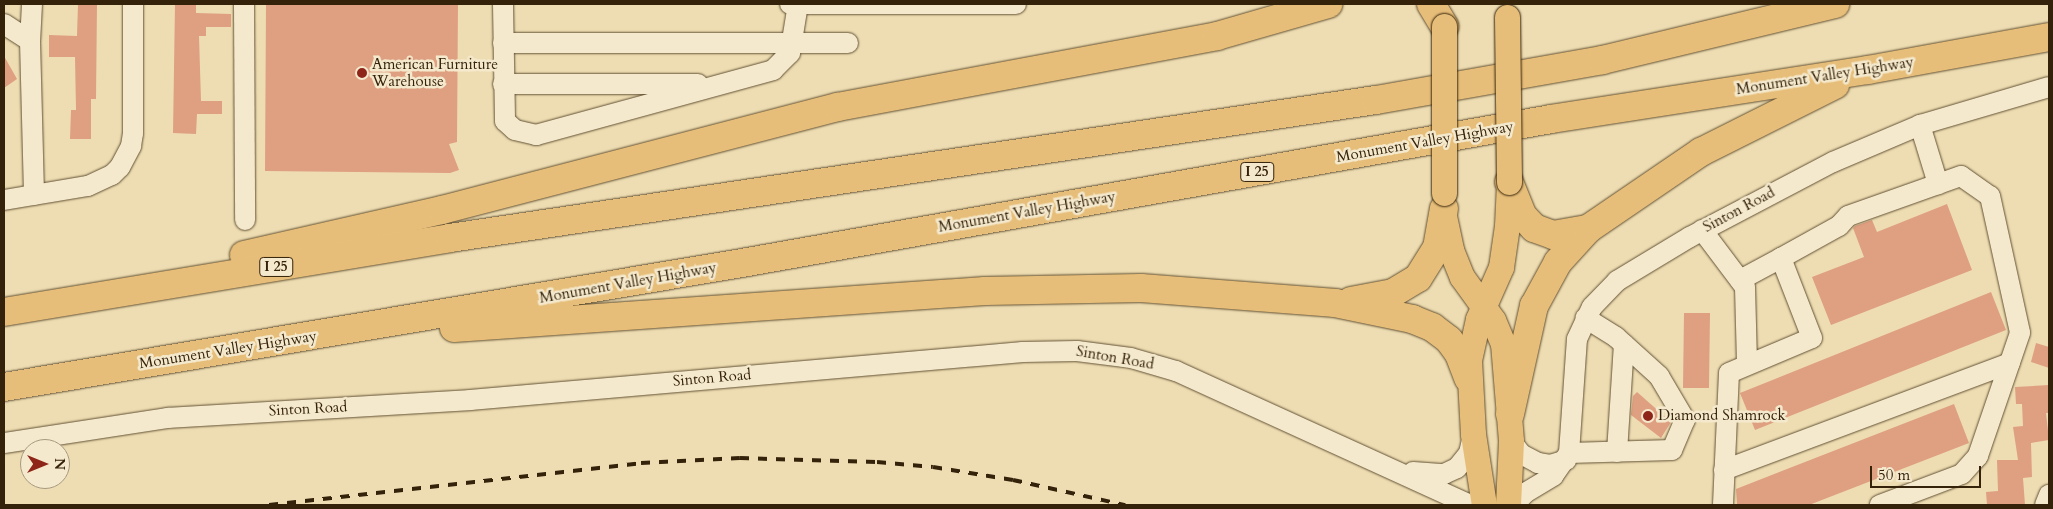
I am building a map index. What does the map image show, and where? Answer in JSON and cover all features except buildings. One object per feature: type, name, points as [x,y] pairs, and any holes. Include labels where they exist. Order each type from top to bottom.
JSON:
[{"type":"highway","points":[[101,295],[257,252],[442,210],[828,109],[1217,36],[1328,4]]},
{"type":"highway","name":"I 25","points":[[4,312],[460,236],[1376,100],[1602,60],[1835,4]]},
{"type":"highway","name":"Monument Valley Highway","points":[[4,387],[325,334],[1532,123],[1868,70],[2049,37]]},
{"type":"highway","points":[[1510,414],[1538,298],[1558,262],[1588,229],[1618,205],[1708,147],[1793,104],[1868,70]]},
{"type":"highway","points":[[1509,182],[1522,215],[1534,228],[1553,235],[1588,229]]},
{"type":"highway","points":[[1335,303],[1383,296],[1418,278],[1434,256],[1444,201]]},
{"type":"highway","points":[[325,334],[1038,289],[1141,288],[1335,303],[1401,316],[1432,327],[1454,346],[1468,378]]},
{"type":"main road","points":[[1440,11],[1444,201],[1456,264],[1484,307],[1503,343],[1510,414],[1508,505]]},
{"type":"main road","points":[[1484,505],[1473,434],[1468,378],[1474,329],[1502,260],[1509,182],[1506,11]]},
{"type":"street","points":[[32,4],[30,41],[34,195]]},
{"type":"street","points":[[4,200],[101,181],[112,176],[126,156],[133,133],[134,4]]},
{"type":"street","points":[[244,4],[245,220]]},
{"type":"street","points":[[503,4],[505,121],[515,130],[536,135],[724,84],[780,66],[790,53],[793,43],[798,4]]},
{"type":"street","points":[[790,4],[1016,4]]},
{"type":"street","points":[[4,24],[30,41]]},
{"type":"street","points":[[503,43],[848,43]]},
{"type":"street","points":[[503,84],[724,84]]},
{"type":"street","name":"Sinton Road","points":[[1567,457],[1574,357],[1586,318],[1599,298],[1617,281],[1702,230],[1833,162],[1920,125],[2049,87]]},
{"type":"street","points":[[1920,125],[1938,184]]},
{"type":"street","points":[[1740,280],[1838,226],[1848,216],[1961,176],[1990,196],[2020,333],[2010,363],[1978,456],[1962,474],[1926,498],[1886,504]]},
{"type":"street","points":[[1702,230],[1745,287],[1748,364]]},
{"type":"street","points":[[1723,505],[1729,373],[1812,338],[1781,258]]},
{"type":"street","points":[[1510,441],[1521,454],[1538,463],[1550,465],[1567,457],[1618,452],[1672,450],[1685,420],[1659,376],[1624,344],[1586,318]]},
{"type":"street","points":[[1618,452],[1624,344]]},
{"type":"street","name":"Sinton Road","points":[[4,443],[168,418],[470,400],[1058,350],[1122,356],[1176,371],[1399,470],[1470,505]]},
{"type":"street","points":[[1724,470],[2010,363]]},
{"type":"street","name":"Sinton Road","points":[[1399,470],[1429,474],[1451,471],[1467,458],[1473,434]]},
{"type":"street","points":[[1514,505],[1525,493],[1553,476],[1567,457]]},
{"type":"street","points":[[2046,505],[2049,495]]},
{"type":"railway","points":[[269,505],[641,463],[740,458],[877,462],[933,467],[1013,480],[1125,505]]},
{"type":"place","name":"American Furniture Warehouse","points":[[362,73]]},
{"type":"place","name":"Diamond Shamrock","points":[[1648,416]]}]
